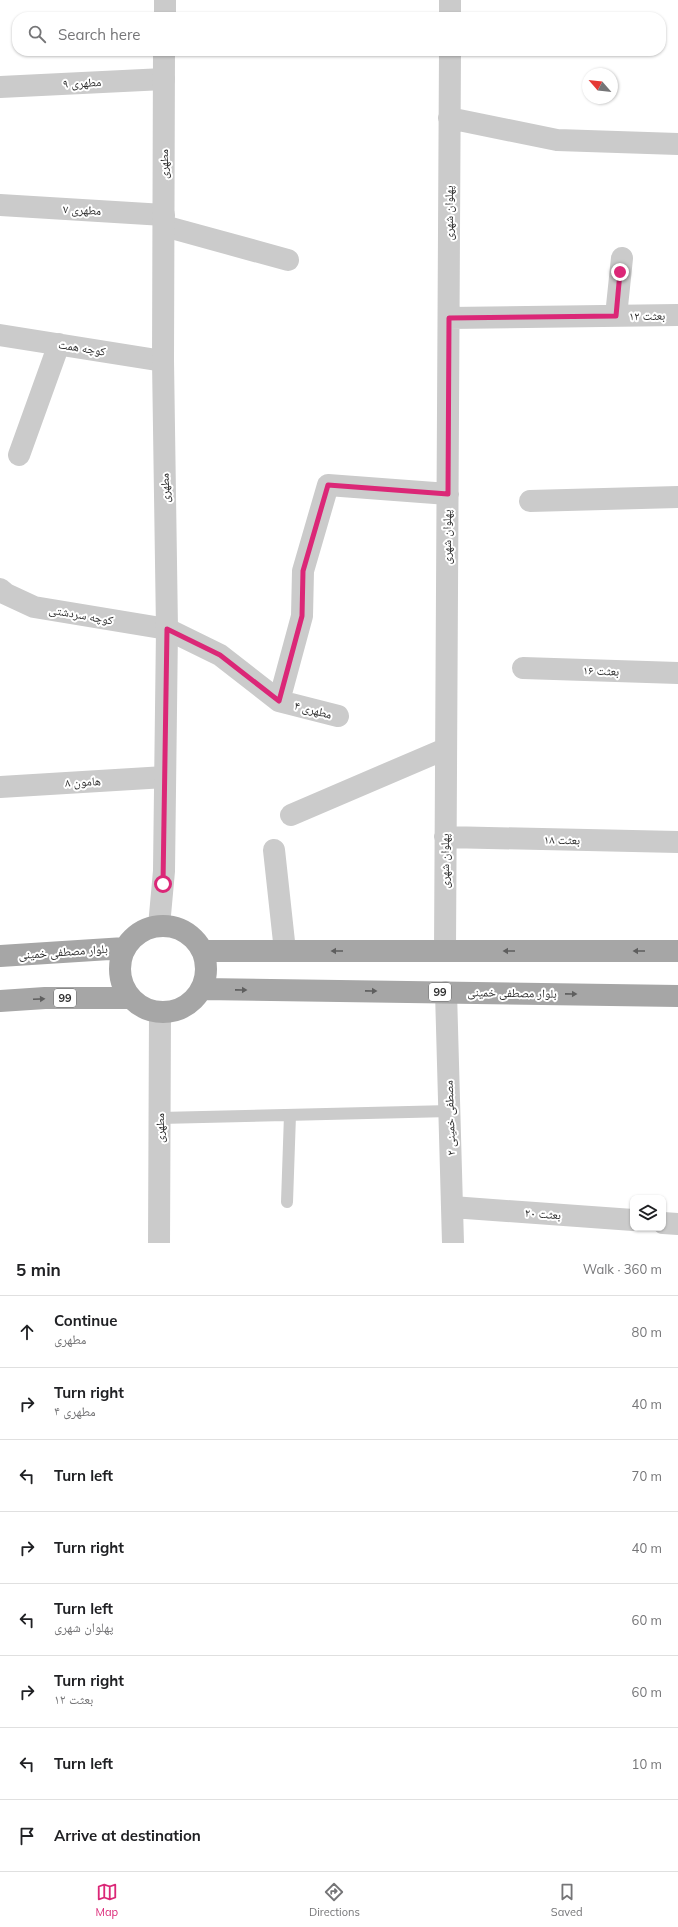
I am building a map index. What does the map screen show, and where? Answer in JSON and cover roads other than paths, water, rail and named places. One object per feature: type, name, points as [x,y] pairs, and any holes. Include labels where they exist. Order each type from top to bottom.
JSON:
[{"type":"main road","points":[[159,926],[172,926],[185,931],[196,940],[203,951],[207,964],[206,977],[202,989],[195,999],[184,1007],[173,1012],[160,1013],[139,1006],[131,998],[124,987],[120,974],[121,960],[125,948],[134,937],[145,929],[159,926]]},
{"type":"main road","name":"بلوار مصطفی خمینی","points":[[0,956],[125,948]]},
{"type":"main road","points":[[203,951],[678,951]]},
{"type":"main road","name":"بلوار مصطفی خمینی","points":[[202,989],[678,996]]},
{"type":"main road","name":"99","points":[[0,1001],[45,998],[131,998]]},
{"type":"street","points":[[165,0],[165,12]]},
{"type":"street","points":[[450,0],[450,12]]},
{"type":"street","name":"مطهری","points":[[159,926],[164,871],[167,629],[163,361],[164,56]]},
{"type":"street","name":"پهلوان شهری","points":[[445,951],[450,56]]},
{"type":"street","name":"مطهری ۹","points":[[0,87],[164,79]]},
{"type":"street","points":[[449,118],[557,140],[678,144]]},
{"type":"street","name":"مطهری ۷","points":[[0,205],[164,220],[288,260]]},
{"type":"street","points":[[616,316],[622,258]]},
{"type":"street","name":"بعثت ۱۲","points":[[449,318],[678,315]]},
{"type":"street","name":"کوچه همت","points":[[0,335],[163,361]]},
{"type":"street","points":[[19,455],[59,344]]},
{"type":"street","points":[[279,701],[302,616],[303,571],[328,485],[448,494]]},
{"type":"street","points":[[530,501],[678,497]]},
{"type":"street","name":"کوچه سردشتی","points":[[2,593],[34,607],[167,629]]},
{"type":"street","name":"مطهری ۴","points":[[167,629],[220,655],[279,701],[338,716]]},
{"type":"street","name":"بعثت ۱۶","points":[[523,668],[678,673]]},
{"type":"street","points":[[291,815],[446,749]]},
{"type":"street","name":"هامون ۸","points":[[0,787],[165,777]]},
{"type":"street","name":"بعثت ۱۸","points":[[445,837],[678,842]]},
{"type":"street","points":[[274,850],[285,951]]},
{"type":"street","name":"مصطفی خمینی ۲","points":[[446,992],[453,1243]]},
{"type":"street","name":"مطهری","points":[[159,1243],[160,1013]]},
{"type":"street","name":"بعثت ۲۰","points":[[452,1208],[630,1220]]},
{"type":"street","points":[[666,1223],[678,1224]]},
{"type":"lane","points":[[160,1118],[450,1111]]},
{"type":"lane","points":[[287,1202],[290,1115]]}]
